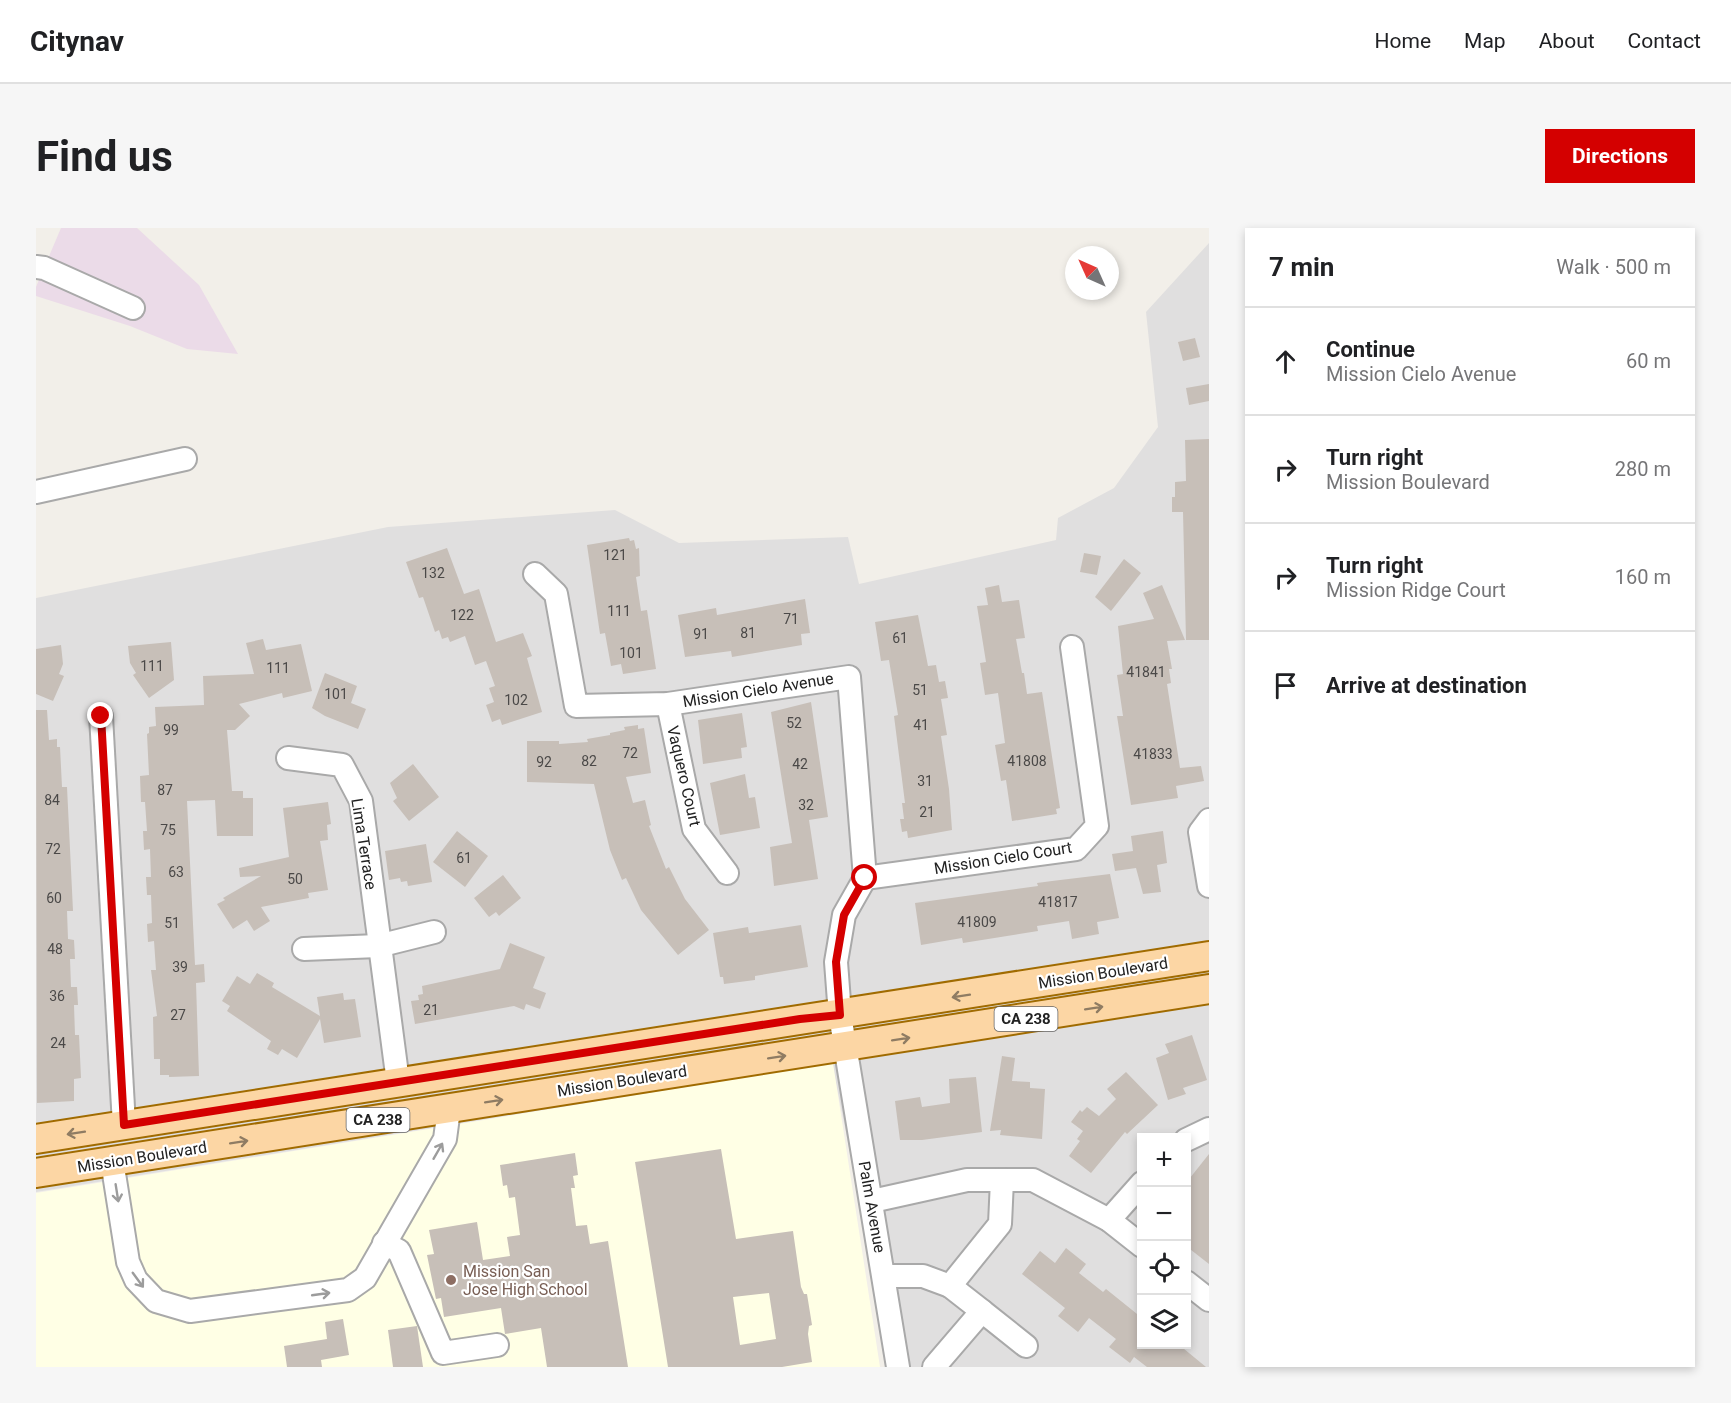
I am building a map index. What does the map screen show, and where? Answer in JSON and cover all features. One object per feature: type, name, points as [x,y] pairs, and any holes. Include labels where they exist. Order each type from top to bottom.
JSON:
[{"type":"main road","name":"Mission Boulevard","points":[[36,1139],[1209,956]]},
{"type":"main road","name":"Mission Boulevard","points":[[36,1173],[1209,989]]},
{"type":"street","points":[[36,267],[44,268],[133,308]]},
{"type":"street","points":[[36,492],[185,459]]},
{"type":"street","name":"Mission Cielo Avenue","points":[[535,574],[556,594],[576,706],[668,704],[849,677],[865,878]]},
{"type":"street","name":"Mission Cielo Court","points":[[865,878],[1076,849],[1097,826],[1072,647]]},
{"type":"street","name":"Vaquero Court","points":[[668,704],[694,829],[727,873]]},
{"type":"street","points":[[101,716],[124,1125]]},
{"type":"street","name":"Lima Terrace","points":[[288,758],[342,765],[361,801],[378,946],[398,1082]]},
{"type":"street","points":[[1209,820],[1200,832],[1209,886]]},
{"type":"street","points":[[843,1048],[836,962],[844,915],[865,878]]},
{"type":"street","points":[[304,949],[378,946],[434,932]]},
{"type":"street","name":"Palm Avenue","points":[[843,1048],[872,1201],[898,1367]]},
{"type":"street","points":[[112,1161],[128,1262],[135,1280],[156,1301],[190,1311],[348,1290],[365,1278],[445,1139],[449,1108]]},
{"type":"street","points":[[1191,1138],[1209,1129]]},
{"type":"street","points":[[872,1201],[967,1180],[1033,1180],[1109,1220],[1137,1242]]},
{"type":"street","points":[[950,1286],[1000,1224],[1002,1180]]},
{"type":"street","points":[[1109,1220],[1138,1187]]},
{"type":"street","points":[[384,1243],[399,1251],[443,1353],[497,1345]]},
{"type":"street","points":[[884,1276],[923,1276],[950,1286],[1026,1346]]},
{"type":"street","points":[[1191,1286],[1209,1300]]},
{"type":"street","points":[[934,1367],[981,1311]]},
{"type":"shaded area","points":[[61,228],[137,228],[199,285],[238,354],[187,349],[130,326],[36,296],[36,287]]},
{"type":"shaded area","points":[[1209,243],[1209,1367],[893,1367],[832,1063],[36,1192],[36,598],[388,527],[615,510],[679,543],[848,537],[859,584],[1056,540],[1058,518],[1114,488],[1158,427],[1146,312]]},
{"type":"shaded area","name":"Mission San Jose High School","points":[[833,1063],[880,1367],[36,1367],[36,1193]]},
{"type":"building","points":[[1195,338],[1200,357],[1183,361],[1178,342]]},
{"type":"building","points":[[1209,384],[1209,401],[1189,405],[1186,388]]},
{"type":"building","points":[[1209,439],[1209,640],[1186,640],[1183,512],[1172,512],[1172,497],[1175,497],[1175,482],[1186,481],[1185,440]]},
{"type":"building","points":[[629,538],[630,541],[634,540],[636,549],[639,548],[640,576],[636,577],[641,611],[647,610],[656,669],[623,674],[621,664],[611,666],[605,633],[600,634],[587,545]]},
{"type":"building","points":[[447,548],[464,594],[479,589],[496,642],[523,633],[532,656],[527,658],[542,712],[502,725],[500,719],[492,722],[486,705],[494,702],[489,688],[495,686],[486,661],[475,665],[465,636],[450,642],[448,637],[442,639],[439,630],[435,632],[423,597],[419,598],[406,562]]},
{"type":"building","points":[[1084,553],[1101,556],[1097,575],[1080,572]]},
{"type":"building","points":[[1124,559],[1141,573],[1111,611],[1095,597]]},
{"type":"building","points":[[999,585],[1002,602],[1019,600],[1025,638],[1016,639],[1022,673],[1024,673],[1027,694],[1042,692],[1060,808],[1056,809],[1057,814],[1012,821],[1006,780],[1001,781],[995,745],[1005,743],[998,693],[985,695],[980,663],[986,662],[977,606],[988,605],[985,588]]},
{"type":"building","points":[[1162,585],[1185,640],[1167,641],[1172,669],[1169,669],[1171,683],[1167,684],[1180,768],[1201,766],[1204,781],[1176,786],[1178,798],[1131,805],[1117,716],[1123,716],[1117,675],[1123,674],[1118,626],[1154,619],[1143,593]]},
{"type":"building","points":[[805,599],[810,633],[801,634],[802,645],[732,657],[731,651],[685,657],[678,615],[716,608],[717,615]]},
{"type":"building","points":[[918,615],[928,666],[936,665],[939,682],[945,681],[948,698],[941,699],[947,735],[941,736],[952,830],[908,838],[907,831],[902,832],[900,819],[904,819],[902,803],[905,803],[894,716],[898,715],[889,660],[881,661],[875,622]]},
{"type":"building","points":[[263,639],[266,650],[301,644],[312,691],[283,698],[282,693],[239,704],[250,716],[235,730],[227,730],[232,791],[243,791],[243,798],[253,798],[253,836],[217,836],[215,800],[187,801],[195,965],[204,964],[205,982],[196,983],[199,1076],[160,1075],[160,1059],[154,1059],[153,1017],[157,1016],[151,970],[156,970],[154,941],[148,942],[147,924],[152,923],[151,895],[147,895],[146,877],[151,877],[150,849],[144,850],[143,831],[147,831],[145,802],[141,802],[140,776],[149,775],[147,734],[149,727],[156,726],[155,707],[204,705],[203,676],[254,674],[246,643]]},
{"type":"building","points":[[171,642],[174,680],[149,698],[133,675],[136,673],[130,663],[128,646]]},
{"type":"building","points":[[61,645],[63,664],[59,674],[64,676],[53,701],[36,694],[36,649]]},
{"type":"building","points":[[325,673],[357,686],[351,703],[366,709],[358,729],[325,716],[312,708]]},
{"type":"building","points":[[811,702],[828,817],[809,820],[818,879],[774,886],[770,847],[792,843],[771,712]]},
{"type":"building","points":[[36,710],[47,710],[49,740],[57,739],[57,747],[60,747],[62,787],[67,787],[73,911],[67,911],[68,939],[74,940],[75,959],[70,959],[71,987],[77,987],[78,1005],[74,1005],[75,1035],[79,1035],[81,1078],[74,1079],[74,1101],[37,1103]]},
{"type":"building","points":[[742,713],[747,747],[741,748],[742,758],[703,764],[698,720]]},
{"type":"building","points":[[638,725],[638,729],[644,728],[651,773],[626,777],[633,803],[645,800],[651,825],[649,826],[666,869],[669,867],[685,899],[709,930],[678,955],[641,910],[626,878],[622,880],[610,850],[594,784],[527,782],[527,741],[559,741],[559,744],[588,742],[587,739],[610,735],[610,733],[625,730],[624,727]]},
{"type":"building","points":[[413,764],[439,797],[409,821],[393,801],[397,798],[390,783]]},
{"type":"building","points":[[745,774],[749,798],[755,797],[760,828],[720,835],[710,783]]},
{"type":"building","points":[[328,802],[331,824],[327,825],[328,840],[320,841],[328,890],[308,893],[309,898],[261,907],[270,921],[254,931],[247,920],[233,929],[217,904],[225,900],[223,898],[261,876],[240,877],[239,868],[289,857],[283,808]]},
{"type":"building","points":[[457,831],[488,856],[465,887],[433,862]]},
{"type":"building","points":[[1163,831],[1167,863],[1157,865],[1161,892],[1143,894],[1136,868],[1115,871],[1112,854],[1133,851],[1131,836]]},
{"type":"building","points":[[426,844],[432,882],[408,886],[407,881],[401,882],[400,878],[389,880],[385,851]]},
{"type":"building","points":[[1110,874],[1119,918],[1097,922],[1099,934],[1072,939],[1069,921],[1037,926],[1038,931],[963,943],[962,938],[921,945],[915,903],[1038,886],[1037,883]]},
{"type":"building","points":[[503,875],[521,898],[499,916],[496,912],[489,917],[474,898]]},
{"type":"building","points":[[801,925],[808,967],[755,976],[755,980],[724,984],[723,977],[720,977],[713,933],[748,927],[749,933]]},
{"type":"building","points":[[510,943],[545,957],[533,988],[546,993],[540,1009],[526,1004],[524,1010],[514,1006],[415,1024],[411,1001],[419,1000],[418,995],[423,994],[422,986],[500,969]]},
{"type":"building","points":[[257,973],[274,983],[272,987],[320,1016],[317,997],[343,993],[344,1000],[355,999],[361,1037],[324,1043],[320,1019],[297,1058],[282,1049],[278,1055],[267,1049],[271,1041],[227,1011],[230,1006],[222,1001],[237,976],[250,984]]},
{"type":"building","points":[[1192,1035],[1207,1080],[1183,1088],[1186,1094],[1168,1100],[1156,1058],[1169,1053],[1165,1044]]},
{"type":"building","points":[[1002,1056],[1015,1058],[1012,1081],[1030,1082],[1030,1088],[1045,1089],[1042,1139],[1000,1135],[1001,1130],[990,1131]]},
{"type":"building","points":[[1126,1072],[1158,1105],[1127,1134],[1125,1132],[1091,1173],[1069,1156],[1080,1141],[1077,1139],[1083,1131],[1071,1122],[1080,1110],[1082,1112],[1087,1107],[1099,1116],[1116,1099],[1107,1089]]},
{"type":"building","points":[[976,1077],[982,1132],[922,1140],[900,1140],[895,1101],[920,1097],[922,1107],[950,1103],[949,1079]]},
{"type":"building","points":[[721,1149],[736,1239],[793,1231],[801,1287],[804,1294],[807,1294],[812,1325],[809,1326],[808,1334],[812,1362],[782,1367],[668,1367],[635,1162]],"holes":[[[769,1293],[776,1339],[740,1345],[733,1297]]]},
{"type":"building","points":[[575,1153],[578,1175],[573,1176],[575,1188],[571,1188],[576,1226],[587,1225],[590,1244],[608,1241],[628,1367],[547,1367],[541,1328],[505,1334],[501,1308],[444,1317],[441,1298],[436,1299],[427,1255],[434,1254],[429,1230],[477,1222],[483,1260],[510,1256],[507,1237],[520,1235],[515,1197],[509,1198],[507,1185],[503,1186],[500,1165]]},
{"type":"building","points":[[1209,1154],[1209,1264],[1191,1250],[1191,1177]]},
{"type":"building","points":[[1066,1248],[1086,1264],[1079,1273],[1103,1292],[1106,1289],[1137,1314],[1137,1349],[1184,1349],[1206,1367],[1147,1367],[1134,1357],[1130,1363],[1109,1347],[1116,1339],[1089,1318],[1078,1332],[1058,1316],[1065,1308],[1022,1274],[1040,1251],[1055,1263]]},
{"type":"building","points":[[343,1319],[349,1355],[321,1360],[322,1367],[287,1367],[284,1346],[327,1339],[325,1322]]},
{"type":"building","points":[[417,1326],[423,1367],[393,1367],[388,1330]]},
{"type":"place","name":"Mission San Jose High School","points":[[451,1280]]},
{"type":"route","points":[[101,716],[124,1125],[800,1019],[840,1015],[836,962],[844,915],[865,878]]}]
